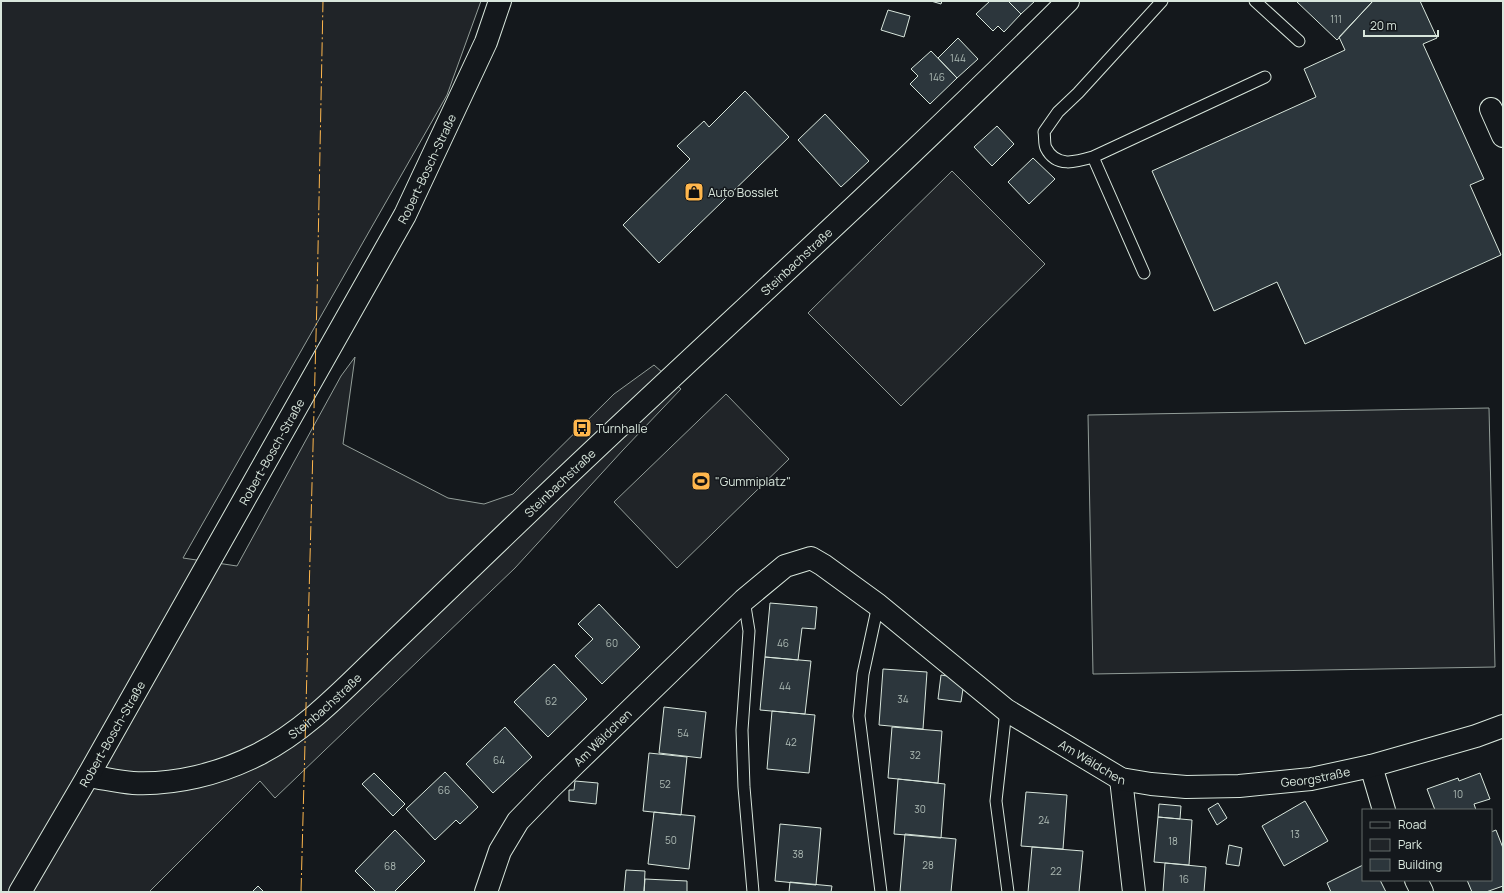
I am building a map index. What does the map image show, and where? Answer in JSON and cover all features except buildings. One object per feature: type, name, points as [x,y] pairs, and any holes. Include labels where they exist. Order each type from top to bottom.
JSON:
[{"type":"street","name":"Robert-Bosch-Straße","points":[[20,892],[88,776],[405,215],[486,42],[500,1]]},
{"type":"street","name":"Steinbachstraße","points":[[88,776],[132,783],[174,781],[204,775],[230,767],[259,754],[298,730],[343,690],[534,507],[920,145],[1068,1]]},
{"type":"street","points":[[1491,109],[1503,136]]},
{"type":"street","name":"Am Wäldchen","points":[[486,892],[500,850],[518,821],[550,788],[744,600],[785,566],[811,558],[823,564],[878,605],[1006,710],[1122,779],[1134,892]]},
{"type":"street","name":"Georgstraße","points":[[1122,779],[1151,784],[1186,787],[1239,786],[1311,779],[1370,766],[1476,736],[1503,726]]},
{"type":"street","points":[[1370,766],[1384,809]]},
{"type":"street","points":[[1416,881],[1422,892]]},
{"type":"lane","points":[[1162,1],[1078,93],[1058,112],[1044,132],[1046,147],[1054,158],[1073,163],[1093,157],[1265,77]]},
{"type":"lane","points":[[1255,1],[1299,41]]},
{"type":"lane","points":[[1093,157],[1144,273]]},
{"type":"lane","points":[[744,600],[749,631],[742,730],[742,751],[753,892]]},
{"type":"lane","points":[[878,605],[863,674],[859,716],[881,892]]},
{"type":"lane","points":[[1006,710],[996,800],[1008,892]]},
{"type":"green space","points":[[1,1],[481,1],[447,95],[183,558],[237,566],[341,376],[355,357],[343,444],[448,498],[484,504],[513,494],[614,394],[654,365],[681,389],[515,568],[275,798],[260,781],[149,892],[1,892]]},
{"type":"green space","points":[[952,171],[1045,264],[901,406],[808,313]]},
{"type":"green space","name":"\"Gummiplatz\"","points":[[726,394],[789,459],[677,568],[614,502]]},
{"type":"green space","points":[[1489,408],[1495,667],[1093,674],[1088,415]]},
{"type":"power","points":[[301,892],[317,299],[323,1]]},
{"type":"place","name":"Auto Bosslet","points":[[694,192]]},
{"type":"place","name":"Turnhalle","points":[[582,428]]},
{"type":"place","name":"\"Gummiplatz\"","points":[[701,481]]}]
